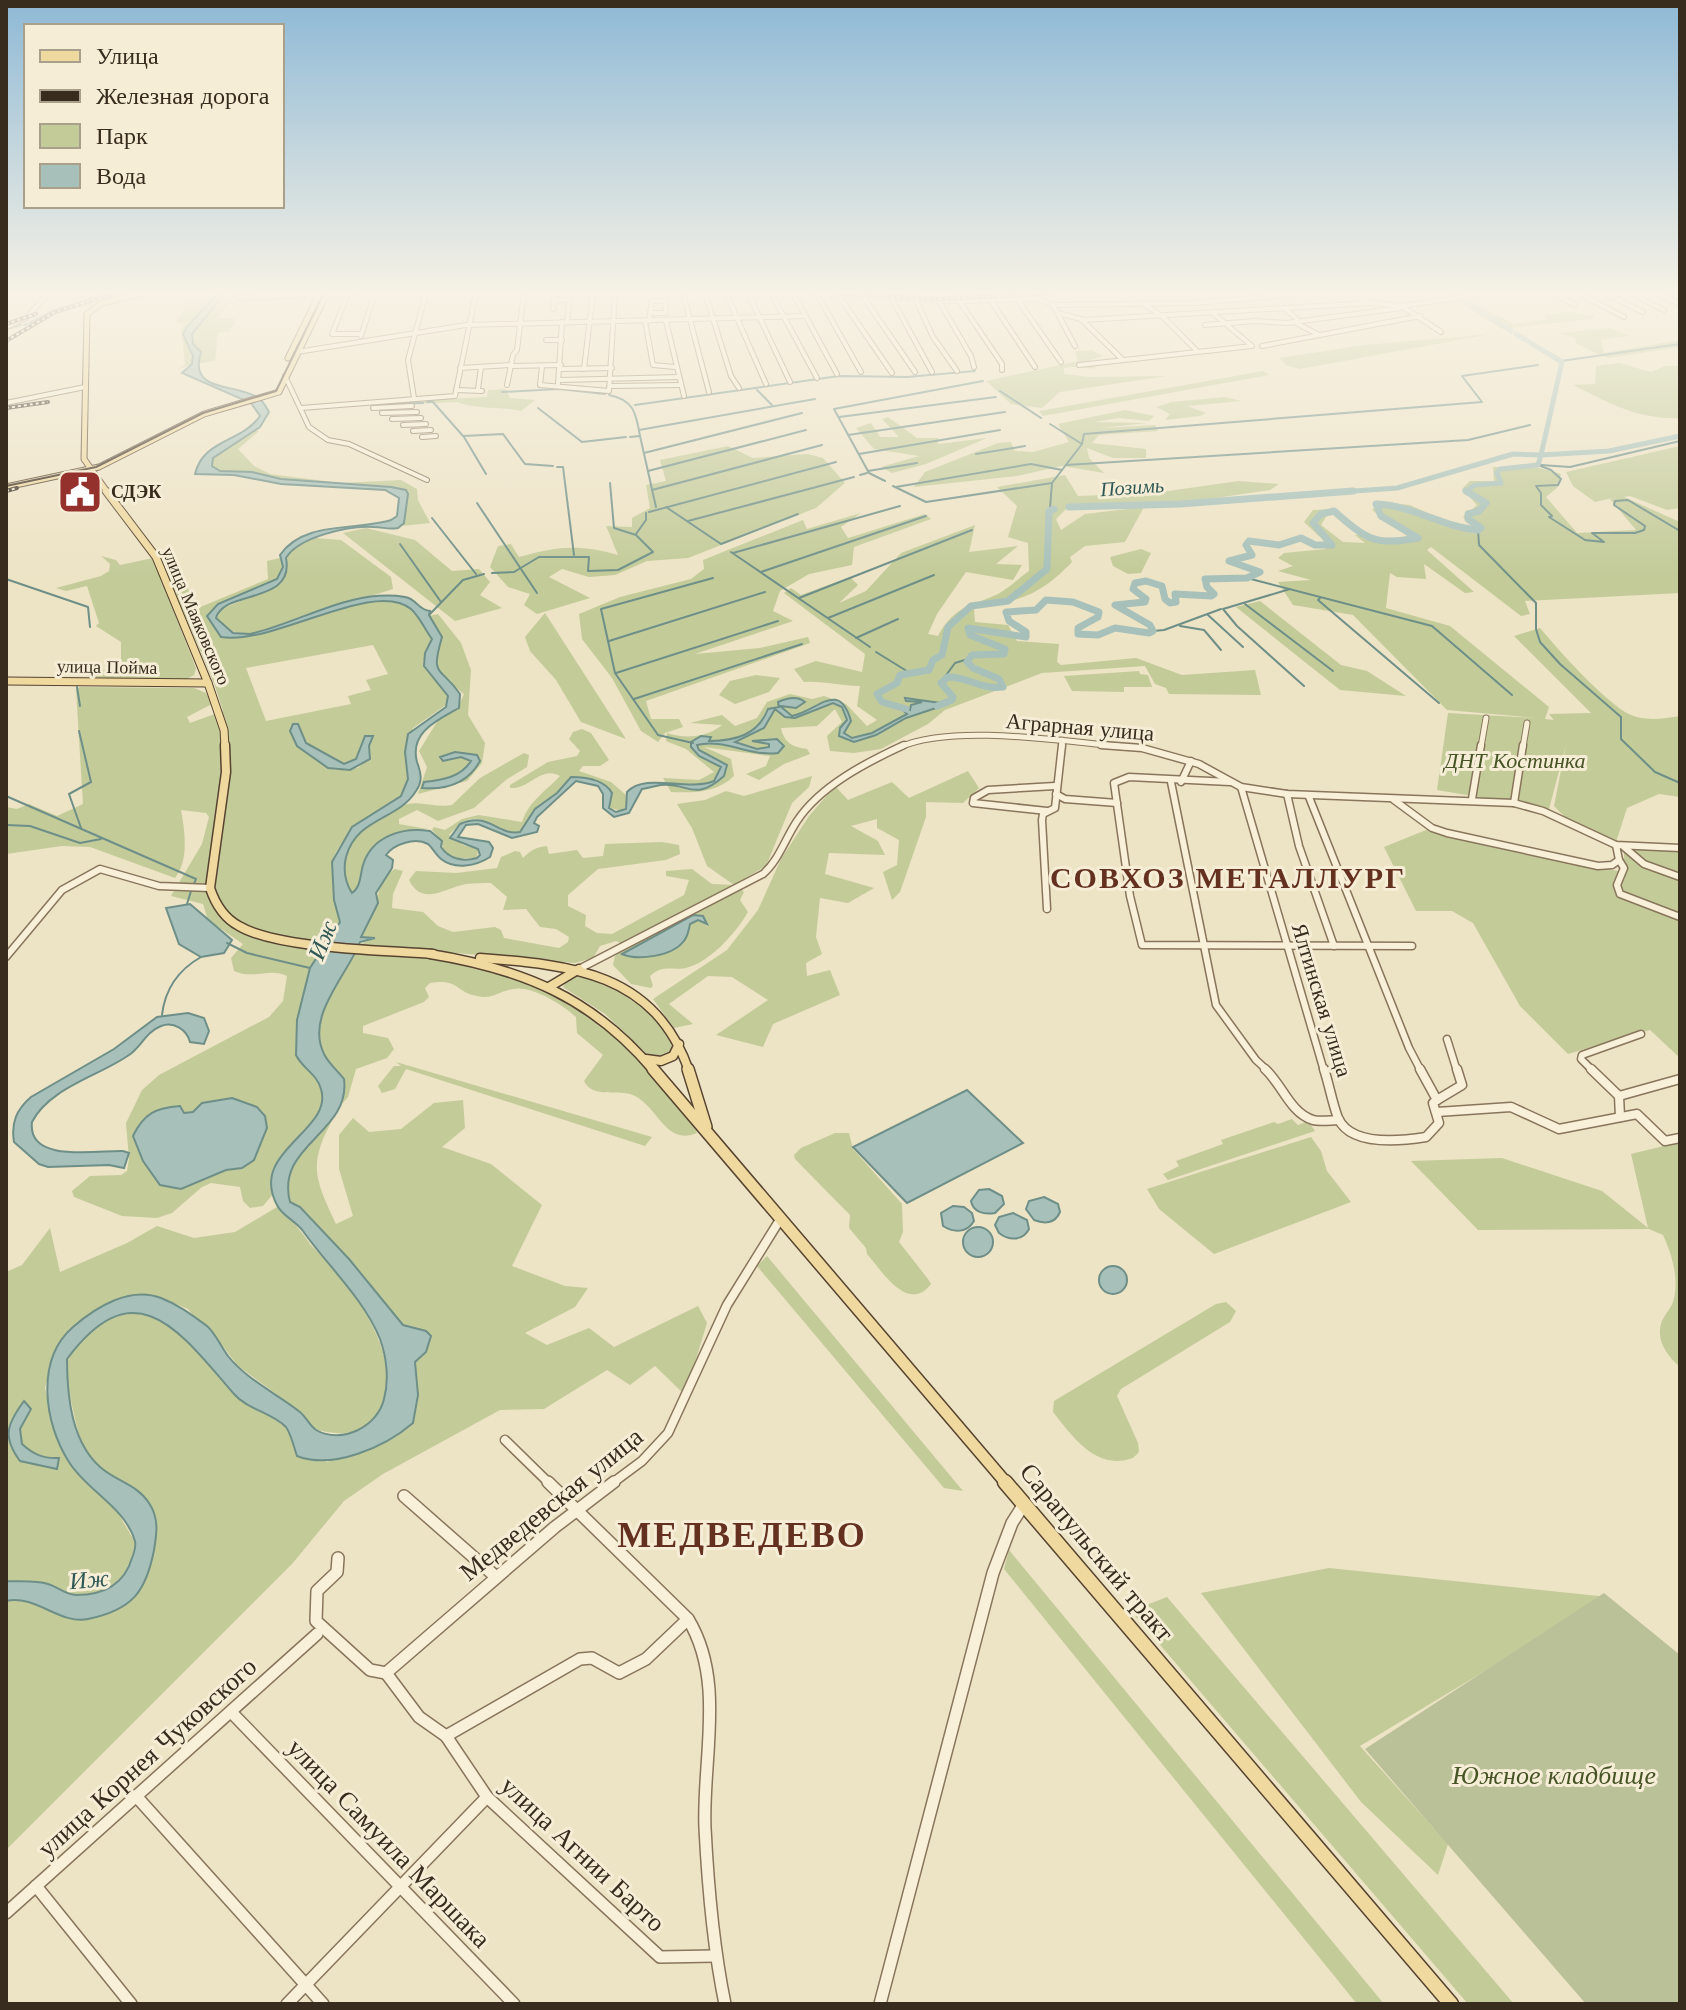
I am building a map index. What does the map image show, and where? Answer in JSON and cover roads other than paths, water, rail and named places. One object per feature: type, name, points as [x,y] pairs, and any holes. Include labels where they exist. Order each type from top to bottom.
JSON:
[{"type":"main road","points":[[69,473],[84,459],[85,387]]},
{"type":"main road","points":[[269,394],[274,387]]},
{"type":"main road","points":[[6,486],[107,462],[204,414],[283,387]]},
{"type":"main road","points":[[84,459],[107,462]]},
{"type":"main road","name":"улица Маяковского","points":[[84,459],[156,557],[224,730],[227,757],[210,888]]},
{"type":"main road","points":[[69,473],[95,477],[107,462]]},
{"type":"main road","name":"улица Пойма","points":[[6,681],[208,683]]},
{"type":"main road","name":"Сарапульский тракт","points":[[210,888],[220,911],[238,926],[275,940],[547,963],[579,969],[611,980],[646,1001],[659,1013],[679,1044],[707,1131]]},
{"type":"main road","name":"Сарапульский тракт","points":[[430,954],[502,968],[549,987],[598,1014],[646,1059],[1451,2004]]},
{"type":"main road","points":[[549,987],[579,969]]},
{"type":"main road","points":[[646,1059],[661,1061],[673,1056],[679,1044]]},
{"type":"street","points":[[6,403],[85,387]]},
{"type":"street","points":[[291,387],[309,427],[328,440],[349,444],[427,480]]},
{"type":"street","points":[[412,387],[414,398]]},
{"type":"street","points":[[301,408],[455,396],[457,387]]},
{"type":"street","points":[[456,390],[480,390],[480,387]]},
{"type":"street","points":[[588,387],[648,387]]},
{"type":"street","points":[[681,387],[684,396]]},
{"type":"street","points":[[708,387],[709,392]]},
{"type":"street","points":[[269,394],[294,393]]},
{"type":"street","points":[[398,422],[424,421]]},
{"type":"street","points":[[398,422],[424,421]]},
{"type":"street","points":[[398,422],[424,421]]},
{"type":"street","points":[[398,422],[424,421]]},
{"type":"street","points":[[398,422],[424,421]]},
{"type":"street","points":[[398,422],[424,421]]},
{"type":"street","points":[[1472,799],[1486,718]]},
{"type":"street","points":[[1514,803],[1527,723]]},
{"type":"street","name":"Аграрная улица","points":[[579,969],[770,868],[798,819],[819,795],[869,762],[905,744],[930,737],[965,735],[1062,740],[1142,748],[1191,761],[1241,787],[1309,797],[1472,799],[1514,803],[1543,811],[1619,845]]},
{"type":"street","points":[[1047,909],[1042,820],[1043,814],[1055,808],[1062,740]]},
{"type":"street","points":[[1181,782],[1191,761]]},
{"type":"street","points":[[1232,782],[1171,782],[1129,777],[1114,783],[1130,896],[1142,945],[1412,946]]},
{"type":"street","points":[[1171,782],[1216,1005],[1256,1060],[1278,1080],[1292,1105],[1302,1115],[1313,1120],[1339,1120]]},
{"type":"street","name":"Ялтинская улица","points":[[1241,787],[1339,1120],[1346,1130],[1362,1136],[1416,1139],[1426,1137],[1437,1129],[1440,1118],[1437,1112]]},
{"type":"street","points":[[1049,811],[973,803],[974,798],[984,791],[1055,790],[1065,799],[1117,803]]},
{"type":"street","points":[[1287,794],[1299,846],[1334,946]]},
{"type":"street","points":[[1309,797],[1409,1048],[1437,1100]]},
{"type":"street","points":[[1392,799],[1432,828],[1447,833],[1598,866],[1612,865],[1619,860]]},
{"type":"street","points":[[1619,845],[1619,860],[1624,868],[1617,885],[1620,894],[1680,917]]},
{"type":"street","points":[[1619,845],[1680,848]]},
{"type":"street","points":[[1619,845],[1644,864],[1680,877]]},
{"type":"street","points":[[6,957],[62,890],[100,869],[159,886],[210,888]]},
{"type":"street","points":[[1620,1117],[1619,1096],[1581,1059],[1582,1055],[1641,1034]]},
{"type":"street","points":[[1447,1039],[1462,1085],[1433,1103],[1437,1112],[1511,1107],[1559,1129],[1637,1114],[1665,1141],[1680,1138]]},
{"type":"street","points":[[1619,1096],[1680,1079]]},
{"type":"street","name":"Медведевская улица","points":[[386,1673],[495,1576],[600,1490],[633,1470],[660,1443],[678,1419],[726,1306],[757,1249],[781,1218]]},
{"type":"street","points":[[505,1440],[688,1619],[701,1640],[712,1729],[712,1761],[706,1794],[715,1956],[725,2004]]},
{"type":"street","points":[[404,1496],[495,1576]]},
{"type":"street","points":[[880,2004],[995,1571],[1012,1521],[1024,1503]]},
{"type":"street","points":[[338,1558],[337,1572],[317,1591],[316,1621],[370,1670],[386,1673]]},
{"type":"street","points":[[446,1736],[580,1659],[592,1658],[619,1673],[637,1667],[688,1619]]},
{"type":"street","name":"улица Корнея Чуковского","points":[[6,1913],[317,1634]]},
{"type":"street","name":"улица Агнии Барто","points":[[386,1673],[419,1717],[446,1736],[487,1797],[660,1957],[715,1956]]},
{"type":"street","name":"улица Самуила Маршака","points":[[232,1713],[514,2004]]},
{"type":"street","points":[[136,1796],[323,2004]]},
{"type":"street","points":[[287,2004],[487,1797]]},
{"type":"street","points":[[36,1886],[131,2004]]},
{"type":"water","name":"Иж","points":[[214,387],[257,397],[269,412],[260,427],[213,458],[212,466],[220,471],[252,472],[281,479],[406,490],[404,523],[391,529],[352,528],[301,544],[286,558],[286,573],[280,583],[270,590],[232,603],[222,609],[216,618],[233,633],[250,634],[365,597],[409,598],[430,611],[429,615],[442,637],[437,665],[460,694],[459,708],[427,728],[417,743],[421,777],[416,791],[399,808],[368,826],[351,844],[345,871],[352,893],[359,884],[367,855],[381,840],[399,832],[430,831],[442,841],[441,847],[452,857],[477,858],[480,855],[478,849],[450,838],[460,824],[478,820],[505,831],[520,832],[535,809],[557,793],[571,777],[588,778],[609,788],[612,793],[609,808],[616,812],[626,809],[627,792],[635,786],[645,783],[692,785],[714,781],[721,767],[699,756],[691,747],[691,742],[701,736],[711,737],[709,741],[744,735],[758,725],[768,709],[779,707],[778,702],[785,699],[795,698],[805,702],[796,708],[780,706],[792,716],[827,701],[840,702],[851,721],[844,733],[852,738],[872,733],[907,714],[897,705],[910,710],[911,705],[922,702],[906,701],[905,698],[948,704],[906,718],[876,735],[854,742],[839,736],[840,728],[847,720],[842,707],[833,703],[795,718],[785,717],[775,709],[764,728],[735,742],[757,749],[769,747],[769,744],[752,741],[777,739],[784,746],[778,753],[707,743],[697,745],[699,750],[727,765],[724,776],[705,788],[691,790],[661,785],[642,789],[629,813],[614,817],[603,808],[603,794],[598,786],[576,781],[537,817],[534,823],[539,826],[537,832],[512,838],[478,824],[466,825],[458,837],[489,842],[493,848],[490,857],[478,863],[453,865],[441,859],[428,844],[417,841],[405,843],[386,855],[393,860],[392,868],[376,893],[378,903],[361,937],[375,938],[360,942],[330,996],[320,1025],[324,1054],[344,1079],[343,1097],[326,1127],[293,1166],[288,1183],[290,1202],[300,1207],[349,1259],[403,1325],[426,1331],[431,1336],[426,1352],[415,1362],[418,1395],[413,1423],[388,1440],[358,1454],[326,1460],[297,1456],[286,1427],[234,1394],[176,1332],[156,1319],[136,1313],[115,1317],[92,1331],[67,1359],[72,1413],[90,1456],[149,1503],[156,1520],[156,1538],[151,1565],[134,1597],[116,1610],[78,1620],[27,1602],[6,1601],[6,1581],[43,1583],[72,1595],[86,1595],[118,1582],[133,1554],[135,1541],[130,1529],[69,1462],[60,1446],[49,1411],[48,1374],[53,1357],[61,1341],[82,1320],[114,1300],[126,1297],[149,1295],[168,1301],[207,1326],[228,1356],[244,1372],[300,1412],[316,1430],[326,1434],[347,1434],[367,1425],[380,1409],[386,1385],[380,1339],[365,1310],[303,1231],[279,1209],[271,1186],[273,1170],[316,1117],[322,1104],[319,1084],[296,1055],[297,1020],[310,968],[340,922],[334,900],[332,862],[352,827],[401,796],[408,779],[405,752],[408,734],[446,707],[448,696],[424,666],[425,653],[432,639],[411,609],[394,602],[348,607],[243,637],[221,637],[207,616],[218,604],[277,579],[283,567],[280,555],[290,544],[317,531],[377,523],[397,516],[399,498],[385,490],[281,484],[234,475],[195,474],[206,454],[243,432],[260,416],[251,403]]},
{"type":"water","points":[[293,724],[298,724],[306,743],[344,764],[356,759],[365,736],[373,736],[369,746],[370,759],[350,770],[328,768],[297,746],[290,731]]},
{"type":"water","points":[[455,752],[477,755],[480,761],[469,775],[456,784],[422,788],[424,782],[451,777],[462,771],[471,761],[461,757],[443,761],[440,757]]},
{"type":"water","points":[[190,904],[232,940],[224,953],[201,957],[179,944],[166,908]]},
{"type":"water","points":[[693,915],[703,916],[707,924],[698,920],[690,924],[684,940],[671,951],[645,957],[622,954]]},
{"type":"water","points":[[188,1013],[204,1018],[209,1031],[204,1044],[190,1042],[183,1030],[175,1026],[161,1026],[117,1063],[62,1091],[40,1110],[32,1122],[33,1135],[41,1144],[52,1149],[129,1153],[124,1168],[109,1165],[48,1167],[39,1164],[14,1142],[16,1117],[31,1097],[114,1049],[157,1017]]},
{"type":"water","points":[[967,1090],[1023,1143],[907,1203],[853,1147]]},
{"type":"water","points":[[232,1098],[257,1107],[265,1116],[267,1128],[254,1160],[242,1168],[226,1170],[181,1189],[160,1185],[143,1161],[133,1136],[142,1122],[164,1108],[180,1106],[184,1113],[193,1112],[202,1103]]},
{"type":"water","points":[[989,1189],[1002,1196],[1004,1204],[995,1213],[987,1214],[974,1208],[971,1201],[979,1190]]},
{"type":"water","points":[[1044,1197],[1058,1204],[1060,1212],[1049,1222],[1034,1220],[1026,1209],[1029,1201]]},
{"type":"water","points":[[953,1206],[964,1207],[972,1213],[974,1221],[968,1228],[956,1231],[943,1226],[941,1213]]},
{"type":"water","points":[[1013,1213],[1027,1220],[1029,1229],[1016,1238],[1003,1236],[995,1225],[999,1217]]},
{"type":"water","points":[[978,1227],[989,1231],[993,1242],[989,1253],[978,1257],[967,1253],[963,1242],[967,1231]]},
{"type":"water","points":[[1113,1266],[1123,1270],[1127,1280],[1123,1290],[1113,1294],[1103,1290],[1099,1280],[1103,1270]]},
{"type":"water","points":[[24,1401],[31,1409],[20,1429],[22,1444],[39,1455],[59,1458],[57,1469],[20,1461],[14,1452],[9,1431]]},
{"type":"waterway","points":[[635,405],[763,387]]},
{"type":"waterway","points":[[848,435],[834,409],[952,387]]},
{"type":"waterway","points":[[1082,444],[1084,434],[1482,402],[1470,387]]},
{"type":"waterway","points":[[1541,455],[1556,387]]},
{"type":"waterway","points":[[502,392],[559,389],[605,394]]},
{"type":"waterway","points":[[757,390],[772,405]]},
{"type":"waterway","points":[[1000,391],[1041,418]]},
{"type":"waterway","points":[[609,395],[629,404],[640,436]]},
{"type":"waterway","points":[[839,417],[996,397]]},
{"type":"waterway","points":[[639,430],[815,399]]},
{"type":"waterway","points":[[427,402],[433,402],[463,436],[503,434],[525,464],[553,466]]},
{"type":"waterway","points":[[381,404],[423,403]]},
{"type":"waterway","points":[[538,408],[582,442],[626,437]]},
{"type":"waterway","points":[[848,435],[1005,412]]},
{"type":"waterway","points":[[644,453],[802,413]]},
{"type":"waterway","points":[[1050,424],[1082,444]]},
{"type":"waterway","points":[[1066,465],[1468,440],[1530,425]]},
{"type":"waterway","points":[[648,471],[806,430]]},
{"type":"waterway","points":[[859,454],[1000,430]]},
{"type":"waterway","points":[[848,435],[869,473],[885,481]]},
{"type":"waterway","points":[[630,437],[640,436]]},
{"type":"waterway","points":[[640,436],[652,490]]},
{"type":"waterway","name":"Позимь","points":[[1541,455],[1609,451],[1680,436]]},
{"type":"waterway","points":[[464,437],[486,474]]},
{"type":"waterway","points":[[1541,465],[1570,467],[1680,441]]},
{"type":"waterway","points":[[1062,470],[1082,444]]},
{"type":"waterway","points":[[652,490],[822,445]]},
{"type":"waterway","points":[[976,454],[1025,446]]},
{"type":"waterway","name":"Позимь","points":[[1332,493],[1397,488],[1513,454],[1541,455]]},
{"type":"waterway","name":"Позимь","points":[[1466,491],[1475,485],[1501,483],[1497,473],[1500,469],[1538,465],[1541,455]]},
{"type":"waterway","points":[[666,507],[836,462]]},
{"type":"waterway","points":[[868,471],[917,463]]},
{"type":"waterway","points":[[896,487],[1031,464],[1062,470]]},
{"type":"waterway","name":"Позимь","points":[[1538,465],[1551,470],[1561,479],[1558,485],[1536,486],[1541,493],[1541,505],[1552,516],[1549,517],[1585,540],[1604,542],[1592,533],[1635,533],[1644,530],[1645,526],[1614,505],[1615,501],[1628,500],[1680,531]]},
{"type":"waterway","points":[[557,467],[563,467],[574,555]]},
{"type":"waterway","points":[[1052,483],[1062,470]]},
{"type":"waterway","points":[[860,475],[867,473]]},
{"type":"waterway","points":[[688,521],[854,477]]},
{"type":"waterway","points":[[520,568],[539,557],[589,557],[588,571],[618,570],[653,552],[636,535],[614,528],[610,483]]},
{"type":"waterway","points":[[893,486],[926,502],[1052,483]]},
{"type":"waterway","points":[[1050,508],[1052,483]]},
{"type":"waterway","points":[[652,490],[656,507]]},
{"type":"waterway","name":"Позимь","points":[[1332,493],[1353,491]]},
{"type":"waterway","name":"Позимь","points":[[937,706],[952,700],[953,697],[941,683],[948,677],[988,687],[1003,687],[999,679],[973,668],[967,662],[972,655],[1004,654],[1005,649],[970,635],[968,628],[1026,637],[1026,632],[1009,621],[1006,612],[1036,610],[1046,600],[1073,602],[1099,612],[1098,617],[1078,628],[1078,634],[1098,635],[1115,628],[1149,633],[1153,631],[1150,625],[1115,605],[1145,602],[1146,599],[1133,589],[1135,583],[1146,581],[1162,586],[1165,599],[1170,603],[1176,602],[1175,594],[1211,596],[1214,594],[1207,587],[1205,579],[1247,578],[1260,572],[1229,561],[1252,555],[1246,545],[1249,541],[1279,545],[1301,538],[1315,545],[1332,545],[1313,523],[1321,514],[1334,511],[1372,538],[1391,541],[1418,538],[1381,516],[1376,504],[1402,508],[1452,525],[1478,530],[1481,528],[1468,519],[1468,514],[1479,511],[1486,503],[1466,491]]},
{"type":"waterway","name":"Позимь","points":[[1466,491],[1470,493]]},
{"type":"waterway","name":"Позимь","points":[[1326,493],[1332,493]]},
{"type":"waterway","name":"Позимь","points":[[1069,507],[1180,504],[1332,493]]},
{"type":"waterway","points":[[477,503],[520,568]]},
{"type":"waterway","points":[[733,553],[900,506]]},
{"type":"waterway","points":[[649,512],[666,507]]},
{"type":"waterway","points":[[666,507],[721,544],[798,514]]},
{"type":"waterway","name":"Позимь","points":[[906,709],[882,702],[877,694],[897,683],[900,675],[929,670],[933,660],[942,655],[948,627],[971,606],[1008,601],[1047,569],[1049,511],[1054,509]]},
{"type":"waterway","points":[[636,534],[646,520],[646,513]]},
{"type":"waterway","points":[[761,572],[926,516]]},
{"type":"waterway","points":[[432,518],[476,574]]},
{"type":"waterway","points":[[799,598],[972,530]]},
{"type":"waterway","points":[[1478,530],[1479,545],[1536,603],[1536,629],[1540,642],[1560,664],[1621,717],[1621,739],[1655,772],[1680,783]]},
{"type":"waterway","points":[[400,544],[441,602]]},
{"type":"waterway","points":[[731,552],[857,638]]},
{"type":"waterway","points":[[492,573],[514,572],[520,568]]},
{"type":"waterway","points":[[520,568],[537,593]]},
{"type":"waterway","points":[[429,615],[463,580],[484,574]]},
{"type":"waterway","points":[[828,618],[934,575]]},
{"type":"waterway","points":[[693,743],[658,735],[615,673],[601,609],[713,578]]},
{"type":"waterway","points":[[1247,578],[1290,589]]},
{"type":"waterway","points":[[6,579],[88,607],[90,627]]},
{"type":"waterway","points":[[1290,589],[1432,626],[1512,695]]},
{"type":"waterway","points":[[1290,589],[1223,609],[1237,626],[1304,686]]},
{"type":"waterway","points":[[609,641],[765,592]]},
{"type":"waterway","points":[[1320,598],[1318,600],[1439,703]]},
{"type":"waterway","points":[[1245,604],[1333,671]]},
{"type":"waterway","points":[[1153,631],[1164,630],[1221,609]]},
{"type":"waterway","points":[[1208,615],[1243,647]]},
{"type":"waterway","points":[[857,638],[898,619]]},
{"type":"waterway","points":[[616,673],[778,621]]},
{"type":"waterway","points":[[1180,626],[1204,630],[1221,650]]},
{"type":"waterway","points":[[857,638],[870,647]]},
{"type":"waterway","points":[[634,699],[802,644]]},
{"type":"waterway","points":[[876,652],[910,673]]},
{"type":"waterway","points":[[944,678],[955,663],[968,659]]},
{"type":"waterway","points":[[77,687],[80,706]]},
{"type":"waterway","points":[[79,731],[91,782],[69,794],[81,828]]},
{"type":"waterway","points":[[6,796],[196,879],[194,884]]},
{"type":"waterway","points":[[6,825],[30,826],[80,843],[101,839]]},
{"type":"waterway","points":[[187,904],[191,891]]},
{"type":"waterway","points":[[227,943],[247,953],[310,968]]},
{"type":"waterway","points":[[162,1015],[174,981],[201,957]]},
{"type":"tram line","points":[[6,486],[96,467],[203,413],[276,391],[278,387]]},
{"type":"railway","points":[[6,408],[48,402]]},
{"type":"railway","points":[[6,491],[17,488]]},
{"type":"place","name":"СДЭК","points":[[80,492]]},
{"type":"district","name":"СОВХОЗ МЕТАЛЛУРГ","points":[[1228,877]]},
{"type":"district","name":"МЕДВЕДЕВО","points":[[742,1534]]},
{"type":"park label","name":"ДНТ Костинка","points":[[1515,760]]},
{"type":"park label","name":"Южное кладбище","points":[[1554,1775]]}]
